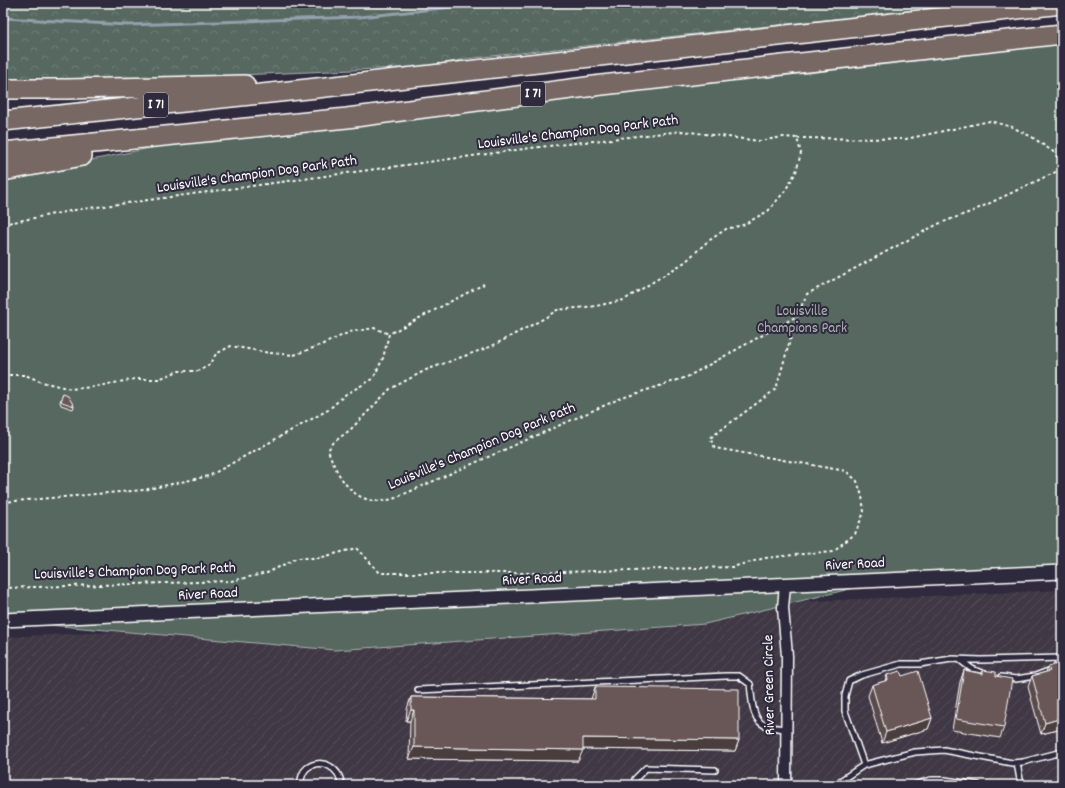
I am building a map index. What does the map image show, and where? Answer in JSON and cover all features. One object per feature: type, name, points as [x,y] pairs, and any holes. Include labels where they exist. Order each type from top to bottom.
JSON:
[{"type":"highway","name":"I 71","points":[[3,122],[1062,4]]},
{"type":"highway","name":"I 71","points":[[3,152],[346,118],[602,85],[1062,34]]},
{"type":"highway","points":[[3,89],[68,90],[256,84],[308,89]]},
{"type":"highway","points":[[3,171],[65,158],[155,147],[198,139],[346,118]]},
{"type":"street","name":"River Road","points":[[3,620],[1062,572]]},
{"type":"street","name":"River Green Circle","points":[[785,585],[783,608],[786,656],[786,785]]},
{"type":"lane","points":[[864,765],[845,711],[845,696],[850,681],[862,675],[901,664],[920,664],[952,659],[981,660],[1062,658]]},
{"type":"lane","points":[[996,676],[1016,679],[1034,676],[1054,669],[1062,658]]},
{"type":"lane","points":[[960,660],[972,669],[982,674],[989,675]]},
{"type":"lane","points":[[418,690],[739,676],[750,684],[754,713],[758,720],[765,726],[786,729]]},
{"type":"lane","points":[[840,785],[840,781],[864,765],[915,752],[944,750],[1012,763],[1024,762],[1062,752]]},
{"type":"lane","points":[[1017,763],[1021,785]]},
{"type":"lane","points":[[300,785],[301,777],[306,769],[314,764],[329,766],[336,771],[341,785]]},
{"type":"lane","points":[[635,785],[634,779],[646,768],[715,770]]},
{"type":"lane","points":[[914,785],[931,780],[945,780],[978,785]]},
{"type":"path","points":[[797,138],[906,139],[990,121],[1012,127],[1032,137],[1055,153],[1062,168]]},
{"type":"path","name":"Louisville's Champion Dog Park Path","points":[[3,224],[90,208],[531,148],[682,131],[759,141],[784,137],[797,138],[801,154],[796,172],[785,191],[768,211],[743,225],[726,229],[707,242],[685,262],[624,300],[596,306],[557,310],[492,346],[426,370],[390,389],[350,430],[334,442],[328,450],[334,465],[348,487],[361,498],[377,501],[393,499],[619,399],[687,377],[797,316]]},
{"type":"path","name":"Louisville's Champion Dog Park Path","points":[[3,588],[231,581],[267,573],[297,558],[319,558],[357,548],[380,573],[528,573],[732,567],[765,558],[833,551],[855,534],[864,512],[862,496],[857,481],[846,471],[715,448],[710,438],[776,389],[797,316],[807,294],[938,224],[973,211],[1062,168]]},
{"type":"path","points":[[3,502],[144,490],[209,476],[328,410],[346,394],[373,379],[383,358],[389,334],[484,284]]},
{"type":"path","points":[[3,375],[25,375],[42,382],[71,389],[93,387],[135,379],[158,379],[178,371],[198,371],[208,366],[216,354],[231,346],[270,353],[294,355],[350,332],[374,328],[389,334]]},
{"type":"shaded area","points":[[1062,590],[1062,785],[3,785],[3,637]]},
{"type":"green space","points":[[3,3],[980,3],[474,58],[421,67],[13,85],[3,84]]},
{"type":"green space","name":"Louisville Champions Park","points":[[1062,39],[1062,568],[920,572],[705,624],[335,650],[3,621],[3,178],[155,147],[810,62]]},
{"type":"building","points":[[63,394],[68,396],[74,406],[62,402],[61,399]]},
{"type":"building","points":[[1060,663],[1061,667],[1062,666],[1062,718],[1045,723],[1032,676],[1050,671],[1048,667]]},
{"type":"building","points":[[964,670],[983,674],[983,670],[996,672],[996,676],[1012,679],[1004,727],[956,719]]},
{"type":"building","points":[[900,671],[902,676],[918,671],[932,718],[886,732],[872,685],[888,680],[887,675]]},
{"type":"building","points":[[595,687],[739,689],[739,740],[583,738],[583,750],[414,747],[414,710],[411,710],[411,697],[595,699]]},
{"type":"waterway","points":[[3,18],[128,25],[360,17],[490,3]]}]
